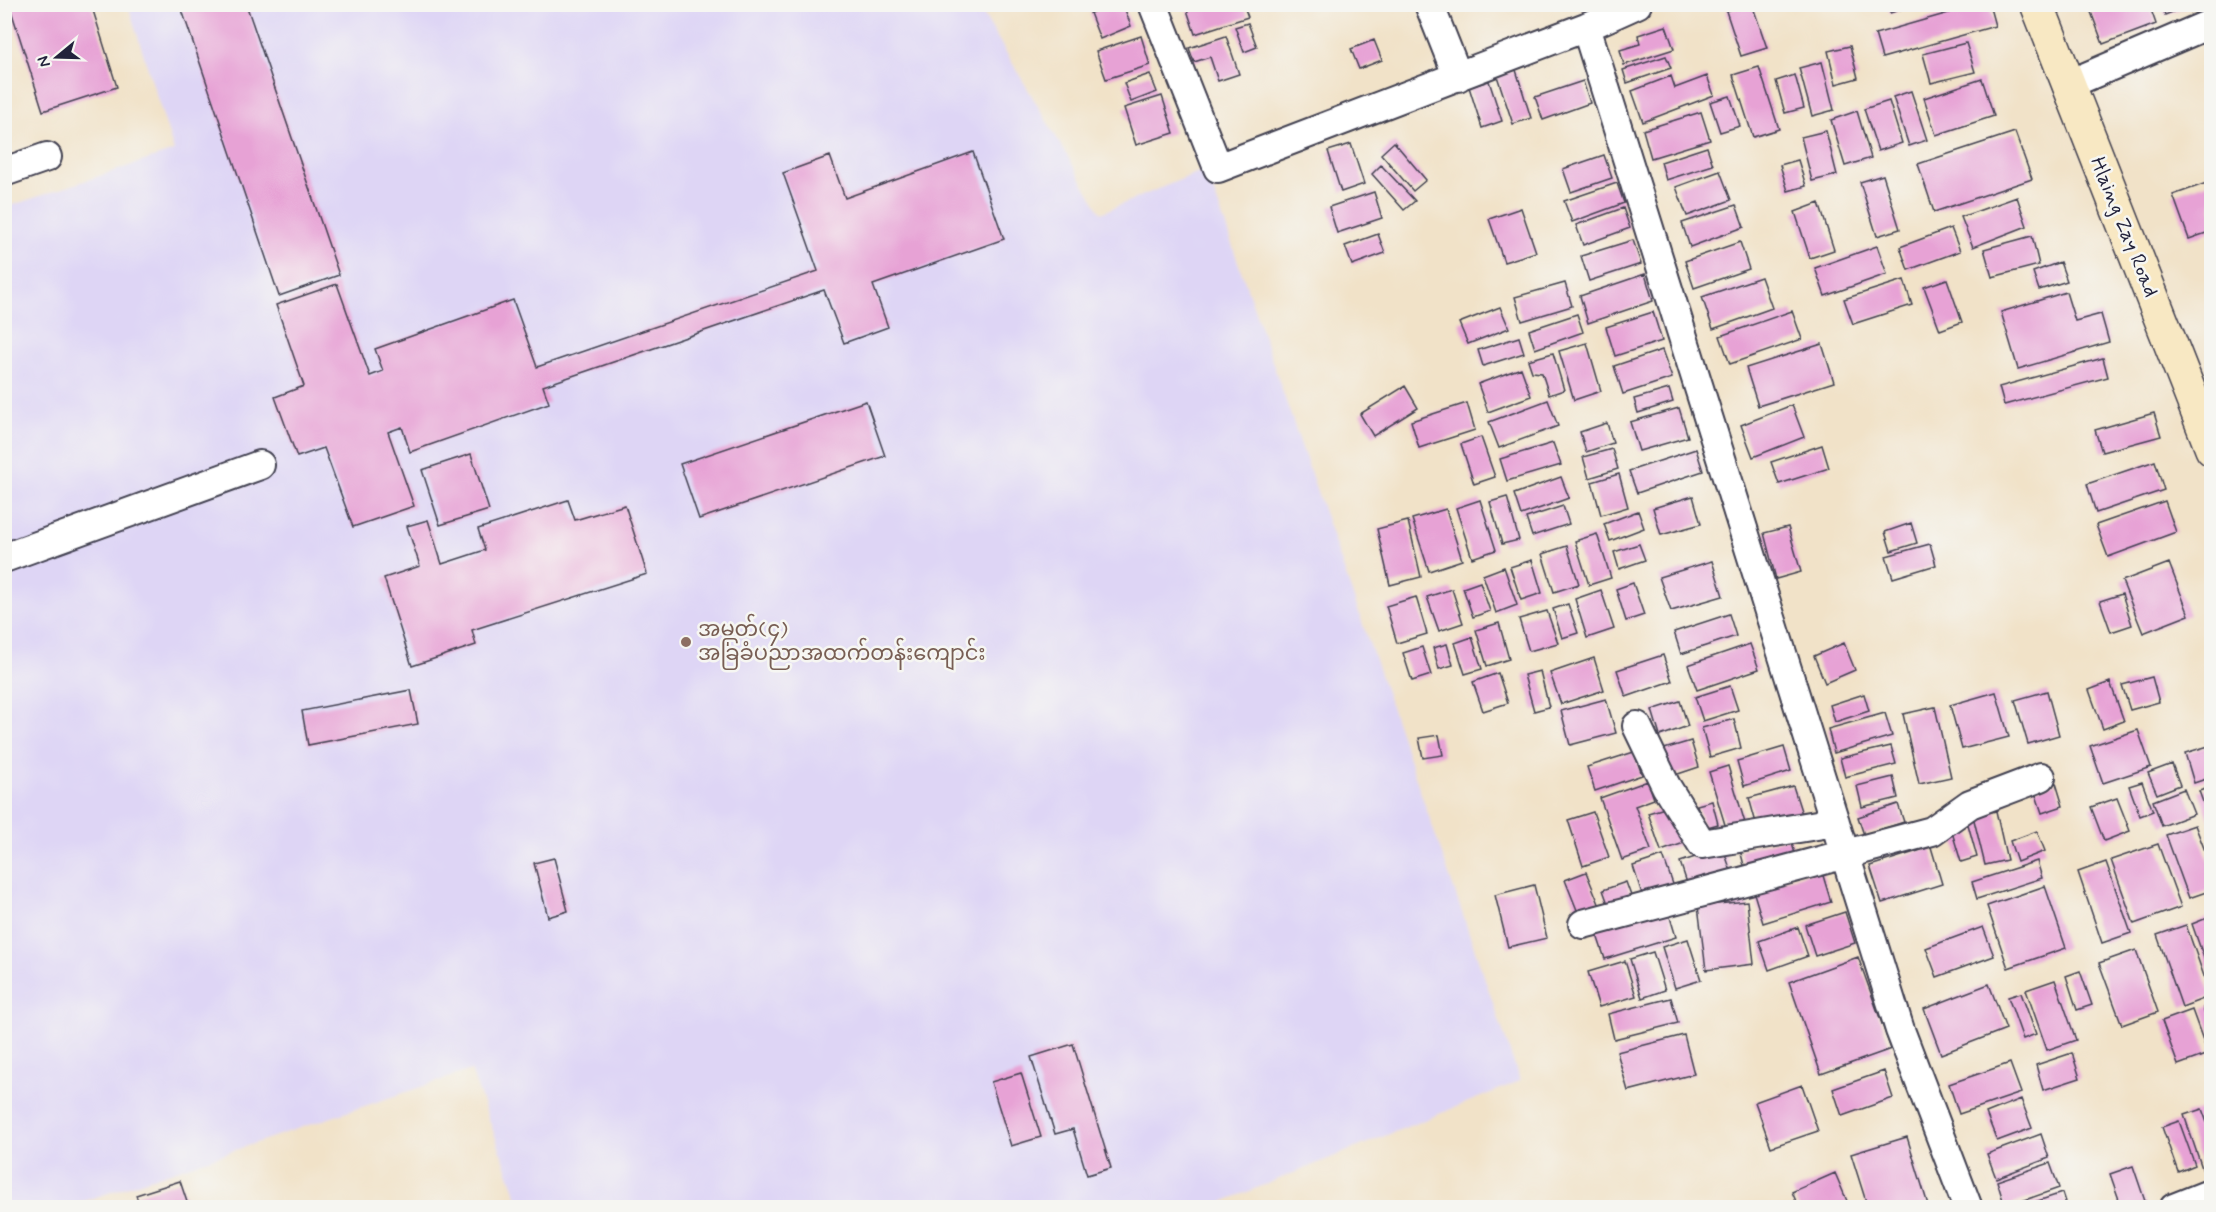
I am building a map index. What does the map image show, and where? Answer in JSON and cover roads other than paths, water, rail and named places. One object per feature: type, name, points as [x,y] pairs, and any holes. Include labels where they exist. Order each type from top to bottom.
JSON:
[{"type":"street","points":[[1153,4],[1218,168],[1586,27],[1636,4]]},
{"type":"street","points":[[1429,4],[1458,77]]},
{"type":"street","name":"Hlaing Zay Road","points":[[2037,4],[2211,449]]},
{"type":"street","points":[[2067,85],[2211,23]]},
{"type":"street","points":[[1586,27],[1900,1030],[1968,1208]]},
{"type":"street","points":[[4,172],[47,157]]},
{"type":"street","points":[[4,558],[260,465]]},
{"type":"street","points":[[1637,726],[1666,786],[1702,844],[1835,822]]},
{"type":"street","points":[[1583,924],[1932,831],[1970,804],[2041,777]]},
{"type":"street","points":[[2174,1208],[2211,1193]]},
{"type":"place","name":"အမှတ်(၄) အခြခံပညာအထက်တန်းကျောင်း","points":[[686,642]]}]
